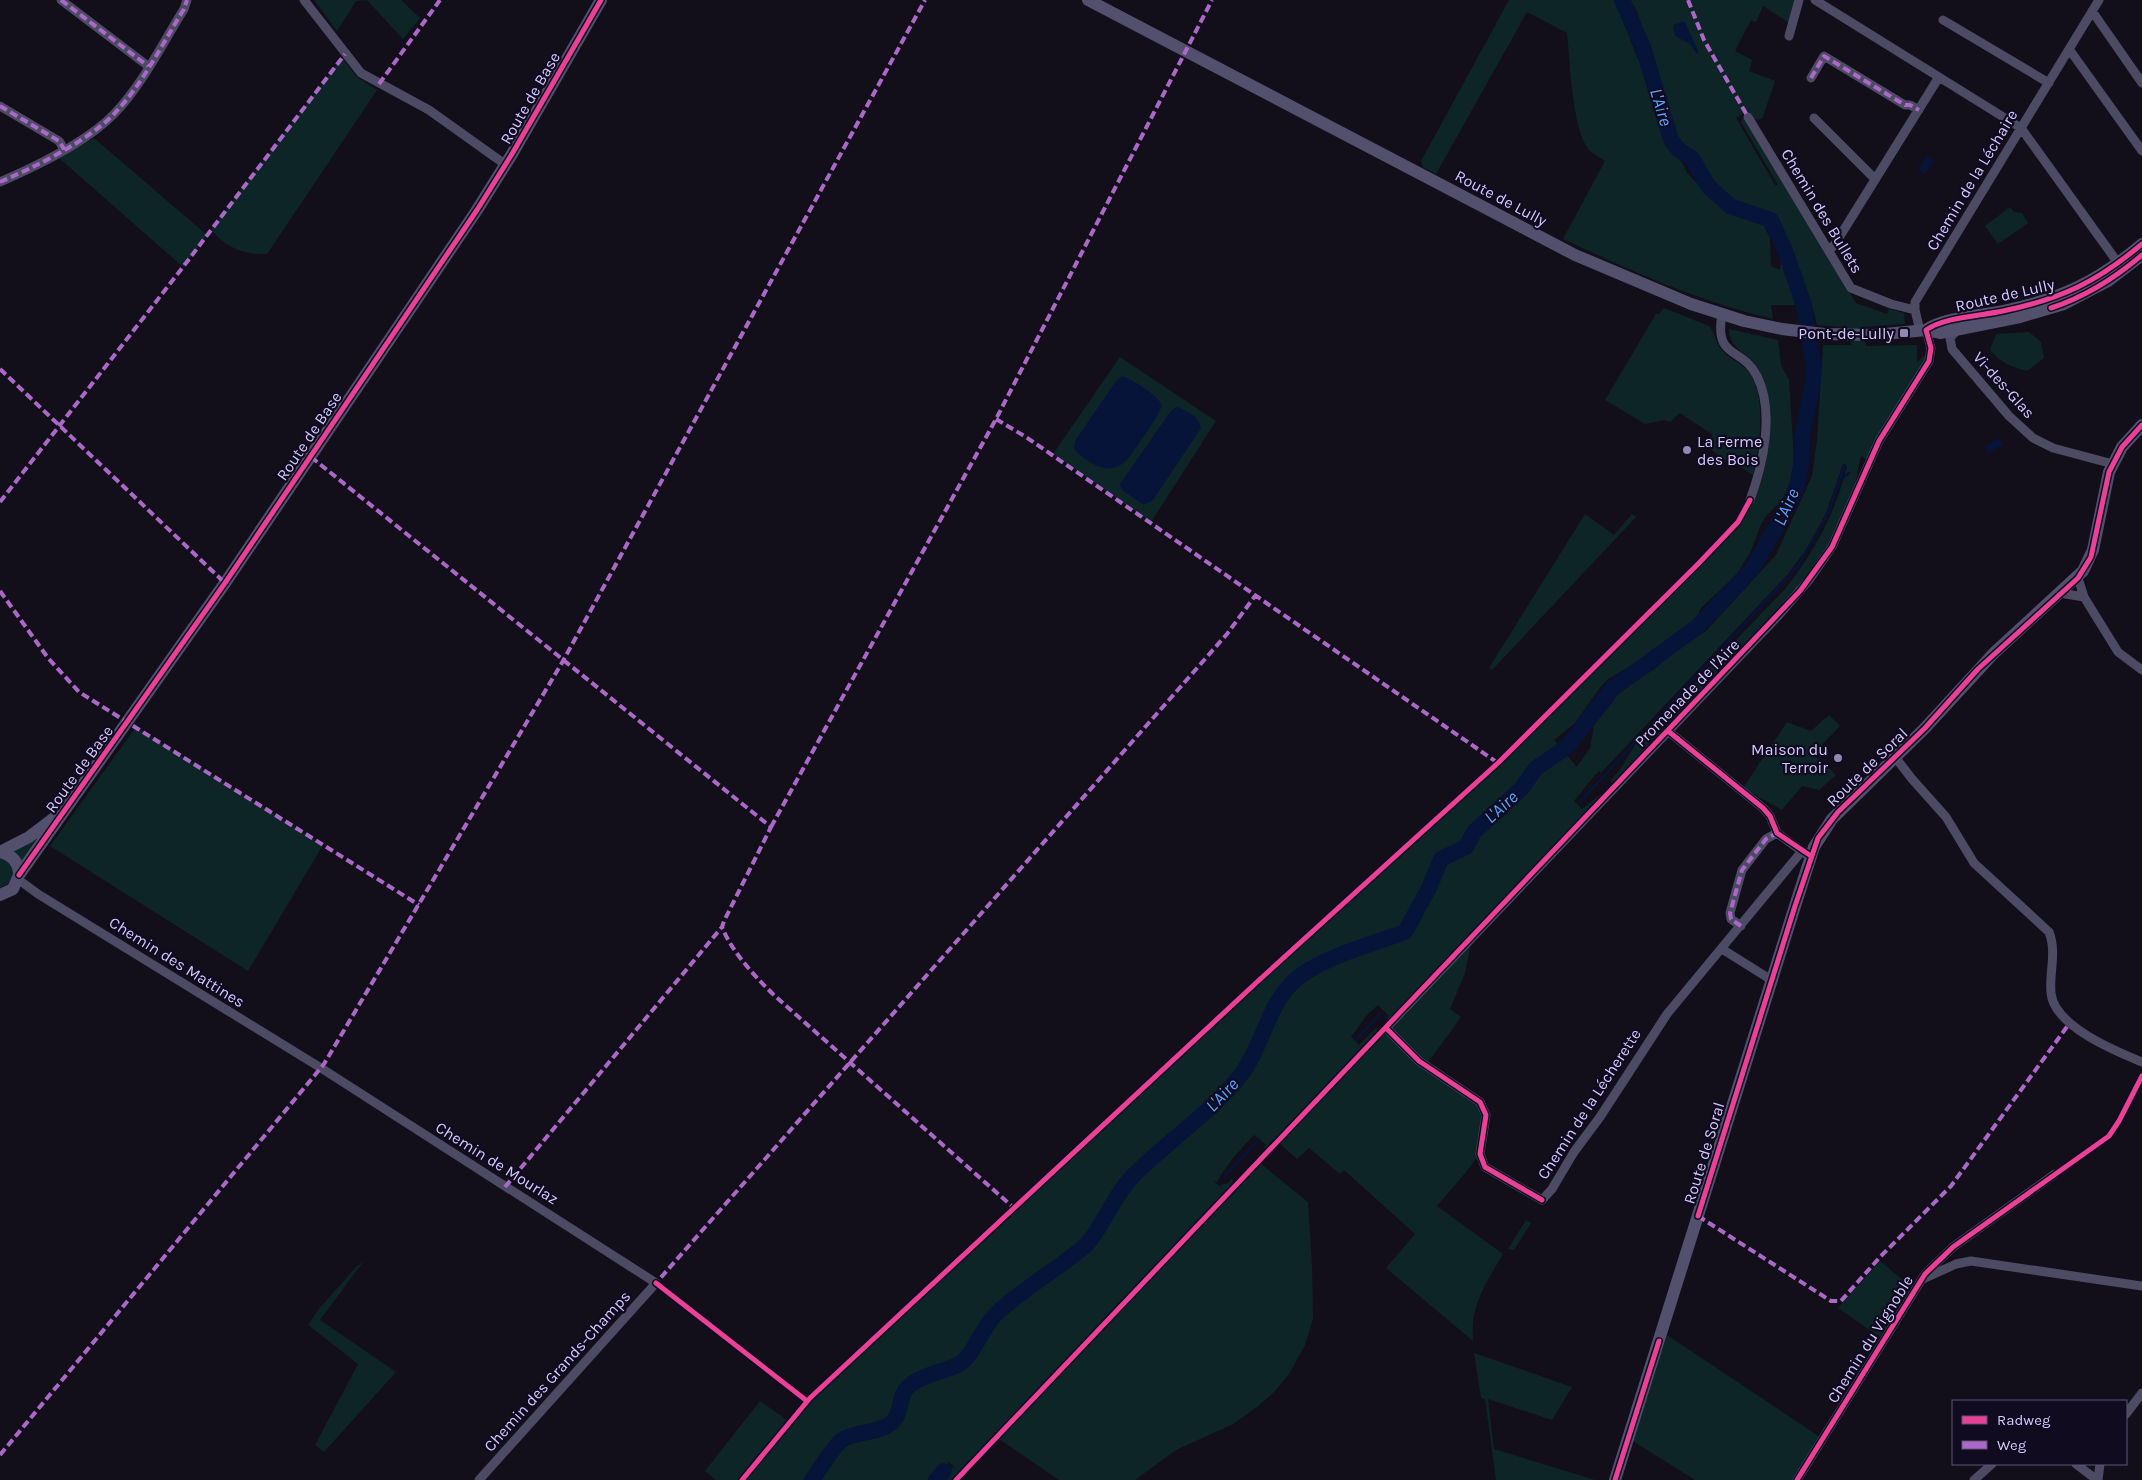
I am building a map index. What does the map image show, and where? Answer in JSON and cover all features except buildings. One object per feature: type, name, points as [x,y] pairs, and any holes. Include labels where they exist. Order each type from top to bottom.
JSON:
[{"type":"main road","name":"Route de Base","points":[[0,895],[10,891],[64,810],[225,583],[506,164],[601,0]]},
{"type":"main road","name":"Route de Lully","points":[[1088,0],[1575,254],[1660,292],[1744,321],[1782,329],[1824,334],[1892,334],[1923,330],[1938,324],[2030,305],[2061,296],[2087,283],[2118,263],[2142,244]]},
{"type":"main road","name":"Route de Lully","points":[[1923,330],[1935,333],[1957,330],[2020,317],[2069,302],[2108,281],[2142,255]]},
{"type":"main road","name":"Route de Soral","points":[[1615,1480],[1773,981],[1807,854],[1832,819],[1931,723],[1989,658],[2078,578],[2091,556],[2105,487],[2113,464],[2122,447],[2142,425]]},
{"type":"main road","name":"Route de Base","points":[[0,852],[29,837],[64,810]]},
{"type":"main road","points":[[0,852],[9,855],[15,861],[19,877]]},
{"type":"street","points":[[61,0],[148,66]]},
{"type":"street","points":[[0,182],[64,149],[102,125],[113,115],[129,96],[184,9],[187,0]]},
{"type":"street","points":[[304,0],[361,73],[429,110],[506,164]]},
{"type":"street","points":[[1789,36],[1799,0]]},
{"type":"street","points":[[1815,0],[2021,128],[2118,263]]},
{"type":"street","name":"Chemin de la Léchaire","points":[[1915,310],[1916,302],[2099,0]]},
{"type":"street","points":[[2092,11],[2142,83]]},
{"type":"street","points":[[1943,20],[2049,83]]},
{"type":"street","points":[[2069,49],[2142,151]]},
{"type":"street","points":[[1811,78],[1824,56],[1905,105],[1910,105],[1918,110]]},
{"type":"street","points":[[1828,252],[1835,244],[1939,77]]},
{"type":"street","points":[[0,106],[58,141],[64,149]]},
{"type":"street","name":"Chemin des Bullets","points":[[1748,117],[1828,252],[1853,290],[1891,304],[1915,310]]},
{"type":"street","points":[[1814,118],[1875,179]]},
{"type":"street","points":[[1915,310],[1923,330]]},
{"type":"street","points":[[1722,314],[1720,333],[1724,344],[1754,370],[1763,397],[1765,441],[1757,481],[1750,500]]},
{"type":"street","name":"Promenade de l'Aire","points":[[1386,1028],[1778,616],[1826,557],[1845,521],[1879,441],[1930,361],[1931,348],[1923,330]]},
{"type":"street","name":"Vi-des-Glas","points":[[1957,330],[1950,338],[1952,349],[2024,431],[2053,448],[2113,464]]},
{"type":"street","points":[[2078,578],[2084,597],[2118,652],[2142,670]]},
{"type":"street","points":[[2060,593],[2084,597]]},
{"type":"street","points":[[1668,731],[1763,808],[1770,816],[1777,833],[1807,854]]},
{"type":"street","points":[[1895,757],[1946,817],[1974,863],[2049,932],[2053,948],[2051,993],[2053,1001],[2064,1019],[2119,1052],[2142,1062]]},
{"type":"street","points":[[1741,926],[1731,918],[1730,913],[1742,870],[1766,839],[1777,833]]},
{"type":"street","name":"Chemin de la Lécherette","points":[[1386,1028],[1419,1061],[1480,1102],[1486,1115],[1480,1154],[1484,1167],[1542,1200],[1552,1189],[1574,1152],[1592,1128],[1666,1014],[1741,926],[1807,854]]},
{"type":"street","name":"Chemin des Mattines","points":[[19,877],[47,899],[321,1068]]},
{"type":"street","points":[[1722,949],[1773,981]]},
{"type":"street","name":"Chemin de Mourlaz","points":[[321,1068],[656,1283]]},
{"type":"street","name":"Chemin du Vignoble","points":[[1797,1480],[1920,1280],[1953,1247],[2055,1174]]},
{"type":"street","points":[[1920,1280],[1956,1264],[1971,1261],[2142,1286]]},
{"type":"street","name":"Chemin des Grands-Champs","points":[[479,1480],[656,1283]]},
{"type":"street","points":[[2127,1413],[2142,1393]]},
{"type":"street","points":[[1974,1480],[1991,1465]]},
{"type":"street","points":[[2077,1465],[2097,1480],[2100,1465]]},
{"type":"green space","points":[[314,0],[367,0],[356,1],[337,31]]},
{"type":"green space","points":[[367,0],[401,0],[420,18],[403,39]]},
{"type":"green space","points":[[1509,0],[1615,0],[1637,57],[1649,77],[1658,111],[1657,118],[1665,141],[1674,154],[1679,156],[1687,173],[1715,201],[1736,214],[1742,214],[1764,225],[1770,239],[1771,266],[1780,270],[1781,260],[1786,261],[1797,300],[1794,305],[1771,305],[1773,319],[1746,312],[1666,285],[1563,239],[1605,161],[1588,149],[1578,124],[1572,92],[1567,33],[1527,12],[1436,174],[1423,167],[1421,161]]},
{"type":"green space","points":[[1630,0],[1797,0],[1791,24],[1763,6],[1756,22],[1751,20],[1735,51],[1752,60],[1749,71],[1775,81],[1762,119],[1753,118],[1746,112],[1736,118],[1775,185],[1778,185],[1741,122],[1743,118],[1747,119],[1856,303],[1887,314],[1889,309],[1904,313],[1905,324],[1862,327],[1866,346],[1917,345],[1917,363],[1923,356],[1928,356],[1868,458],[1865,459],[1863,456],[1860,458],[1855,488],[1833,539],[1795,593],[1614,785],[1610,781],[1619,771],[1635,745],[1785,589],[1796,575],[1815,546],[1837,499],[1847,466],[1843,464],[1826,513],[1808,547],[1788,574],[1601,773],[1599,771],[1595,775],[1574,801],[1582,809],[1601,794],[1603,796],[1390,1021],[1387,1018],[1389,1016],[1378,1005],[1367,1015],[1351,1037],[1359,1045],[1375,1029],[1378,1028],[1379,1032],[1266,1150],[1264,1148],[1266,1145],[1254,1135],[1249,1140],[1217,1182],[1213,1180],[1222,1189],[1220,1185],[1228,1183],[1232,1178],[1234,1183],[952,1480],[943,1480],[949,1474],[952,1467],[956,1469],[947,1460],[949,1464],[941,1467],[930,1480],[716,1480],[705,1471],[760,1401],[790,1422],[810,1398],[1257,982],[1498,763],[1738,522],[1750,500],[1754,501],[1759,487],[1766,461],[1769,435],[1765,394],[1758,368],[1732,341],[1729,329],[1778,340],[1781,365],[1789,380],[1794,459],[1791,478],[1784,498],[1761,524],[1751,551],[1737,574],[1699,610],[1699,615],[1684,630],[1652,650],[1646,657],[1608,679],[1575,723],[1554,740],[1577,767],[1590,748],[1594,725],[1620,692],[1657,667],[1674,651],[1706,631],[1776,555],[1812,476],[1817,439],[1823,345],[1852,345],[1843,327],[1817,325],[1799,267],[1774,212],[1758,212],[1740,206],[1728,199],[1709,180],[1694,156],[1673,132],[1650,48],[1636,9]]},
{"type":"green space","points":[[342,58],[358,78],[377,90],[267,254],[243,252],[229,246],[211,229]]},
{"type":"green space","points":[[94,138],[207,235],[183,267],[59,158]]},
{"type":"green space","points":[[2010,207],[2014,212],[2022,213],[2028,223],[1998,244],[1985,226]]},
{"type":"green space","points":[[1664,308],[1709,326],[1721,349],[1745,368],[1754,381],[1760,407],[1760,436],[1753,475],[1732,462],[1730,463],[1704,445],[1713,435],[1680,413],[1670,422],[1664,420],[1645,424],[1605,400],[1656,314],[1659,314]]},
{"type":"green space","points":[[2029,332],[2041,342],[2044,358],[2027,371],[2007,364],[1990,350],[1996,334]]},
{"type":"green space","points":[[1120,357],[1216,421],[1151,522],[1053,454]]},
{"type":"green space","points":[[1585,514],[1614,535],[1632,514],[1636,517],[1492,670],[1489,668]]},
{"type":"green space","points":[[1829,715],[1840,726],[1813,754],[1836,775],[1819,790],[1802,786],[1782,810],[1743,788],[1787,722],[1811,731]]},
{"type":"green space","points":[[136,727],[323,845],[248,971],[50,846]]},
{"type":"green space","points":[[39,836],[24,863],[13,851]]},
{"type":"green space","points":[[0,858],[8,861],[12,867],[13,874],[11,882],[0,888]]},
{"type":"green space","points":[[1471,943],[1465,973],[1450,1009],[1461,1017],[1424,1068],[1476,1103],[1481,1114],[1481,1136],[1477,1156],[1465,1174],[1437,1206],[1503,1254],[1476,1306],[1473,1341],[1386,1268],[1415,1234],[1344,1170],[1340,1174],[1309,1148],[1297,1159],[1279,1143]]},
{"type":"green space","points":[[1260,1163],[1308,1202],[1312,1265],[1313,1319],[1305,1345],[1289,1374],[1274,1392],[1233,1424],[1176,1450],[1135,1480],[1059,1480],[999,1439]]},
{"type":"green space","points":[[1526,1220],[1531,1223],[1514,1250],[1508,1249]]},
{"type":"green space","points":[[1880,1261],[1911,1287],[1880,1337],[1838,1308]]},
{"type":"green space","points":[[363,1262],[320,1320],[396,1372],[324,1452],[315,1445],[358,1364],[308,1325],[318,1310],[357,1266]]},
{"type":"green space","points":[[1667,1335],[1820,1437],[1794,1480],[1695,1480],[1633,1441]]},
{"type":"green space","points":[[1474,1353],[1572,1387],[1552,1420],[1488,1399],[1494,1449],[1595,1480],[1496,1480],[1485,1399],[1481,1398]]},
{"type":"water","points":[[1685,22],[1699,53],[1696,53],[1690,44],[1675,36],[1673,25]]},
{"type":"water","points":[[1927,156],[1934,160],[1925,174],[1918,170]]},
{"type":"water","points":[[1122,376],[1139,384],[1151,393],[1162,406],[1149,429],[1127,460],[1116,467],[1103,468],[1096,466],[1079,454],[1074,449],[1075,441],[1116,381]]},
{"type":"water","points":[[1178,407],[1196,418],[1201,428],[1153,500],[1144,505],[1122,490],[1120,484],[1168,415],[1173,409]]},
{"type":"water","points":[[2000,438],[2003,445],[1988,453],[1985,446]]},
{"type":"waterway","name":"L'Aire","points":[[812,1480],[831,1452],[842,1440],[890,1424],[897,1416],[902,1396],[908,1387],[920,1379],[961,1363],[970,1354],[986,1326],[995,1315],[1085,1246],[1094,1235],[1120,1192],[1133,1176],[1215,1103],[1240,1076],[1254,1053],[1276,1005],[1291,984],[1301,975],[1329,960],[1405,932],[1429,888],[1441,859],[1466,847],[1474,832],[1522,788],[1536,768],[1567,747],[1612,689],[1697,627],[1752,569],[1789,504],[1797,486],[1801,466],[1802,434],[1812,389],[1814,368],[1804,306],[1786,253],[1771,220],[1730,206],[1708,186],[1692,158],[1679,150],[1671,140],[1643,47],[1622,0]]},
{"type":"waterway","points":[[1580,802],[1797,567],[1828,513],[1845,465]]},
{"type":"waterway","points":[[1840,480],[1849,473]]},
{"type":"waterway","points":[[1356,1040],[1380,1014]]},
{"type":"waterway","points":[[1224,1177],[1259,1139]]},
{"type":"waterway","points":[[936,1480],[944,1471]]},
{"type":"marked path","points":[[61,0],[148,66]]},
{"type":"marked path","points":[[0,182],[45,161],[76,143],[114,114],[143,77],[184,9],[187,0]]},
{"type":"marked path","points":[[379,84],[440,0]]},
{"type":"marked path","points":[[0,1455],[324,1064],[563,661],[925,0]]},
{"type":"marked path","points":[[771,827],[996,419],[1212,0]]},
{"type":"marked path","points":[[1688,0],[1704,40],[1748,117]]},
{"type":"marked path","points":[[0,502],[183,267],[345,54]]},
{"type":"marked path","points":[[1811,78],[1824,56],[1905,105],[1910,105],[1919,110]]},
{"type":"marked path","points":[[0,106],[59,141],[64,149]]},
{"type":"marked path","points":[[0,369],[225,583]]},
{"type":"marked path","points":[[996,419],[1026,437],[1498,763]]},
{"type":"marked path","points":[[311,457],[771,827],[722,927],[732,946],[753,973],[775,996],[1014,1208]]},
{"type":"marked path","points":[[0,591],[48,658],[79,692],[419,905]]},
{"type":"marked path","points":[[660,1285],[656,1283],[1227,634],[1255,596]]},
{"type":"marked path","points":[[1741,926],[1731,919],[1730,913],[1742,870],[1766,839],[1777,833]]},
{"type":"marked path","points":[[505,1187],[722,927]]},
{"type":"marked path","points":[[1698,1216],[1831,1301],[1841,1301],[1880,1257],[1951,1186],[2069,1024]]},
{"type":"cycle path","points":[[19,875],[225,583],[477,210],[512,154],[601,0]]},
{"type":"cycle path","points":[[956,1480],[1800,591],[1832,547],[1879,441],[1929,361],[1931,348],[1926,330],[1943,322],[1994,313],[2061,295],[2094,279],[2142,244]]},
{"type":"cycle path","points":[[2051,308],[2064,304],[2099,286],[2142,255]]},
{"type":"cycle path","points":[[1698,1216],[1818,838],[1838,812],[1925,728],[1978,669],[2078,578],[2091,557],[2109,472],[2122,447],[2142,425]]},
{"type":"cycle path","points":[[742,1480],[810,1398],[1257,982],[1498,763],[1699,563],[1738,522],[1750,500]]},
{"type":"cycle path","points":[[1668,731],[1763,808],[1770,816],[1777,833],[1811,856]]},
{"type":"cycle path","points":[[1386,1028],[1419,1061],[1480,1102],[1486,1115],[1480,1154],[1485,1167],[1542,1200]]},
{"type":"cycle path","points":[[1797,1480],[1925,1274],[1953,1247],[2109,1136],[2119,1121],[2142,1076]]},
{"type":"cycle path","points":[[656,1283],[807,1401]]},
{"type":"cycle path","points":[[1615,1480],[1659,1341]]},
{"type":"place","name":"Pont-de-Lully","points":[[1904,333]]},
{"type":"place","name":"La Ferme des Bois","points":[[1687,450]]},
{"type":"place","name":"Maison du Terroir","points":[[1838,758]]}]
